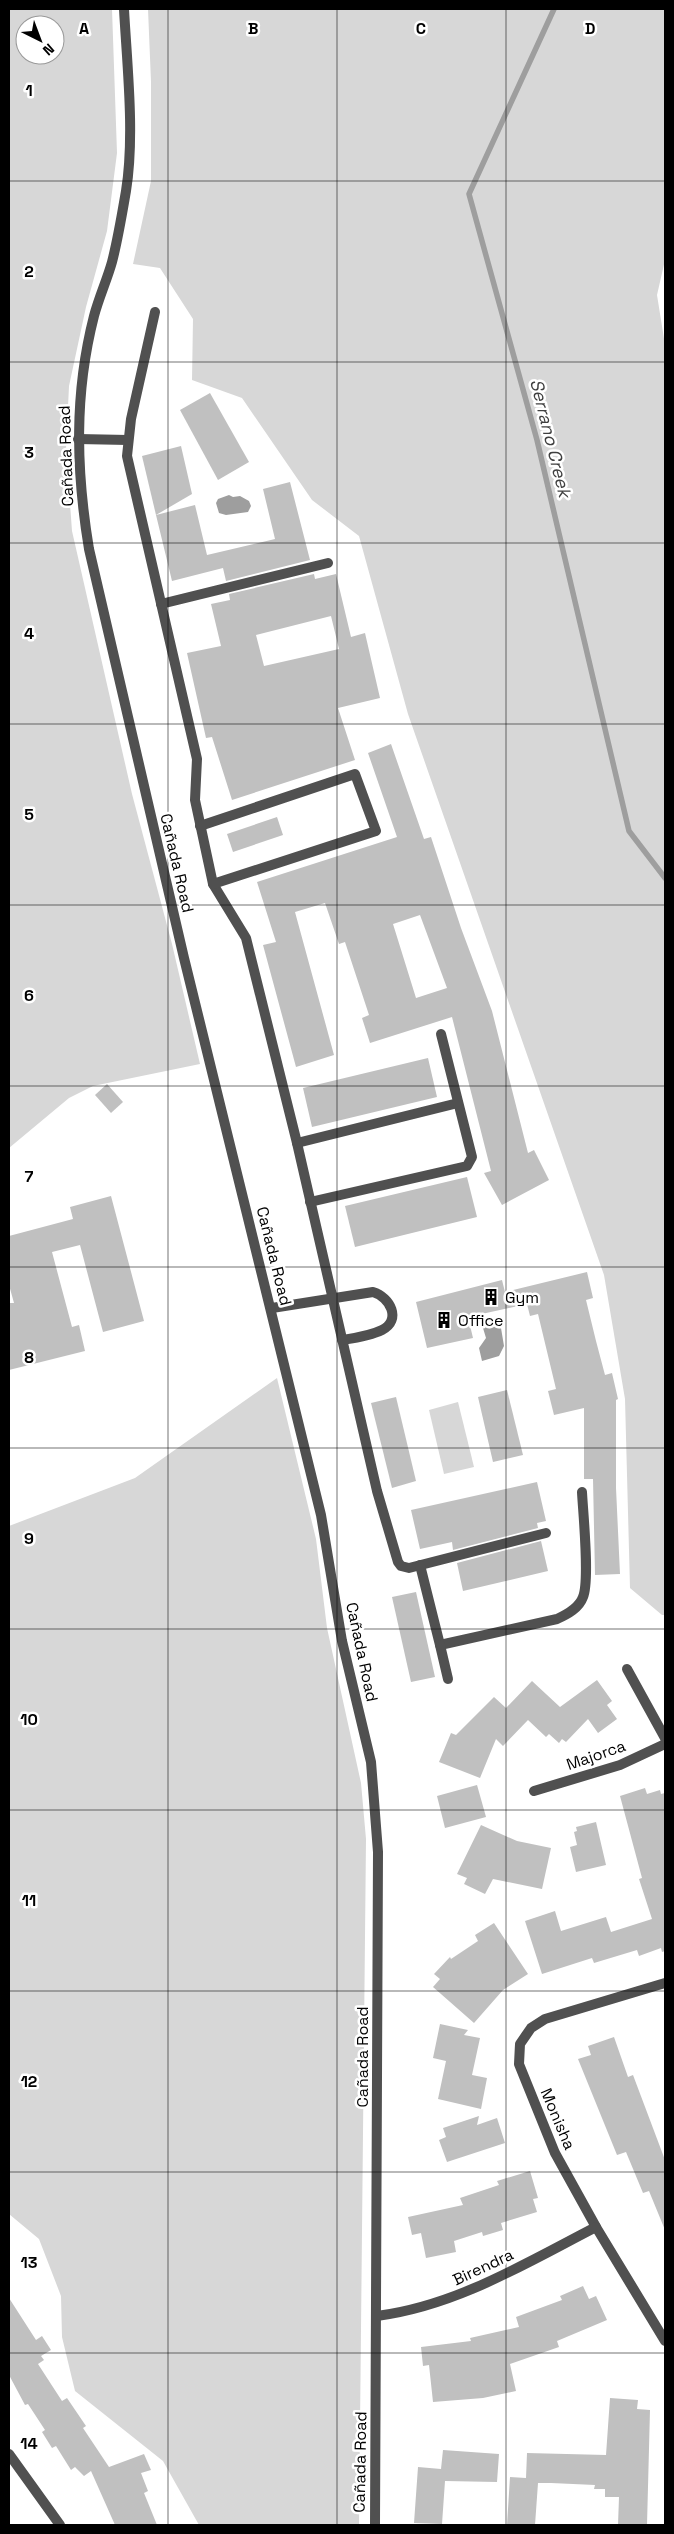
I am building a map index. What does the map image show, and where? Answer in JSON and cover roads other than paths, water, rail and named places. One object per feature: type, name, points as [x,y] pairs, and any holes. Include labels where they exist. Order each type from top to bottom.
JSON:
[{"type":"street","name":"Cañada Road","points":[[124,9],[129,117],[126,189],[112,261],[94,315],[82,370],[78,440],[80,487],[89,549],[184,958],[272,1308],[321,1515],[342,1641],[371,1762],[378,1852],[375,2525]]},
{"type":"street","points":[[155,312],[146,342],[128,440],[127,456],[197,759],[195,800],[214,884],[246,938],[333,1298],[377,1491],[398,1562],[401,1566],[409,1568],[546,1533]]},
{"type":"street","points":[[78,440],[128,440]]},
{"type":"street","points":[[160,604],[328,563]]},
{"type":"street","points":[[200,826],[355,774],[376,831],[214,884]]},
{"type":"street","points":[[310,1202],[467,1166],[472,1157],[441,1034]]},
{"type":"street","points":[[296,1143],[458,1103]]},
{"type":"street","points":[[272,1308],[373,1292],[382,1295],[393,1309],[392,1319],[384,1330],[342,1340]]},
{"type":"street","points":[[440,1645],[558,1619],[570,1613],[578,1605],[586,1587],[582,1492]]},
{"type":"street","points":[[420,1565],[448,1679]]},
{"type":"street","points":[[627,1669],[665,1738]]},
{"type":"street","name":"Majorca","points":[[534,1791],[620,1765],[665,1744]]},
{"type":"street","name":"Monisha","points":[[665,1983],[545,2019],[531,2028],[520,2044],[519,2064],[555,2153],[596,2227],[665,2341]]},
{"type":"street","name":"Birendra","points":[[377,2316],[400,2313],[439,2303],[483,2285],[596,2227]]},
{"type":"street","points":[[9,2454],[60,2525]]},
{"type":"waterway","name":"Serrano Creek","points":[[554,9],[469,194],[537,440],[629,831],[665,878]]},
{"type":"place","name":"Gym","points":[[491,1297]]},
{"type":"place","name":"Office","points":[[444,1320]]}]
